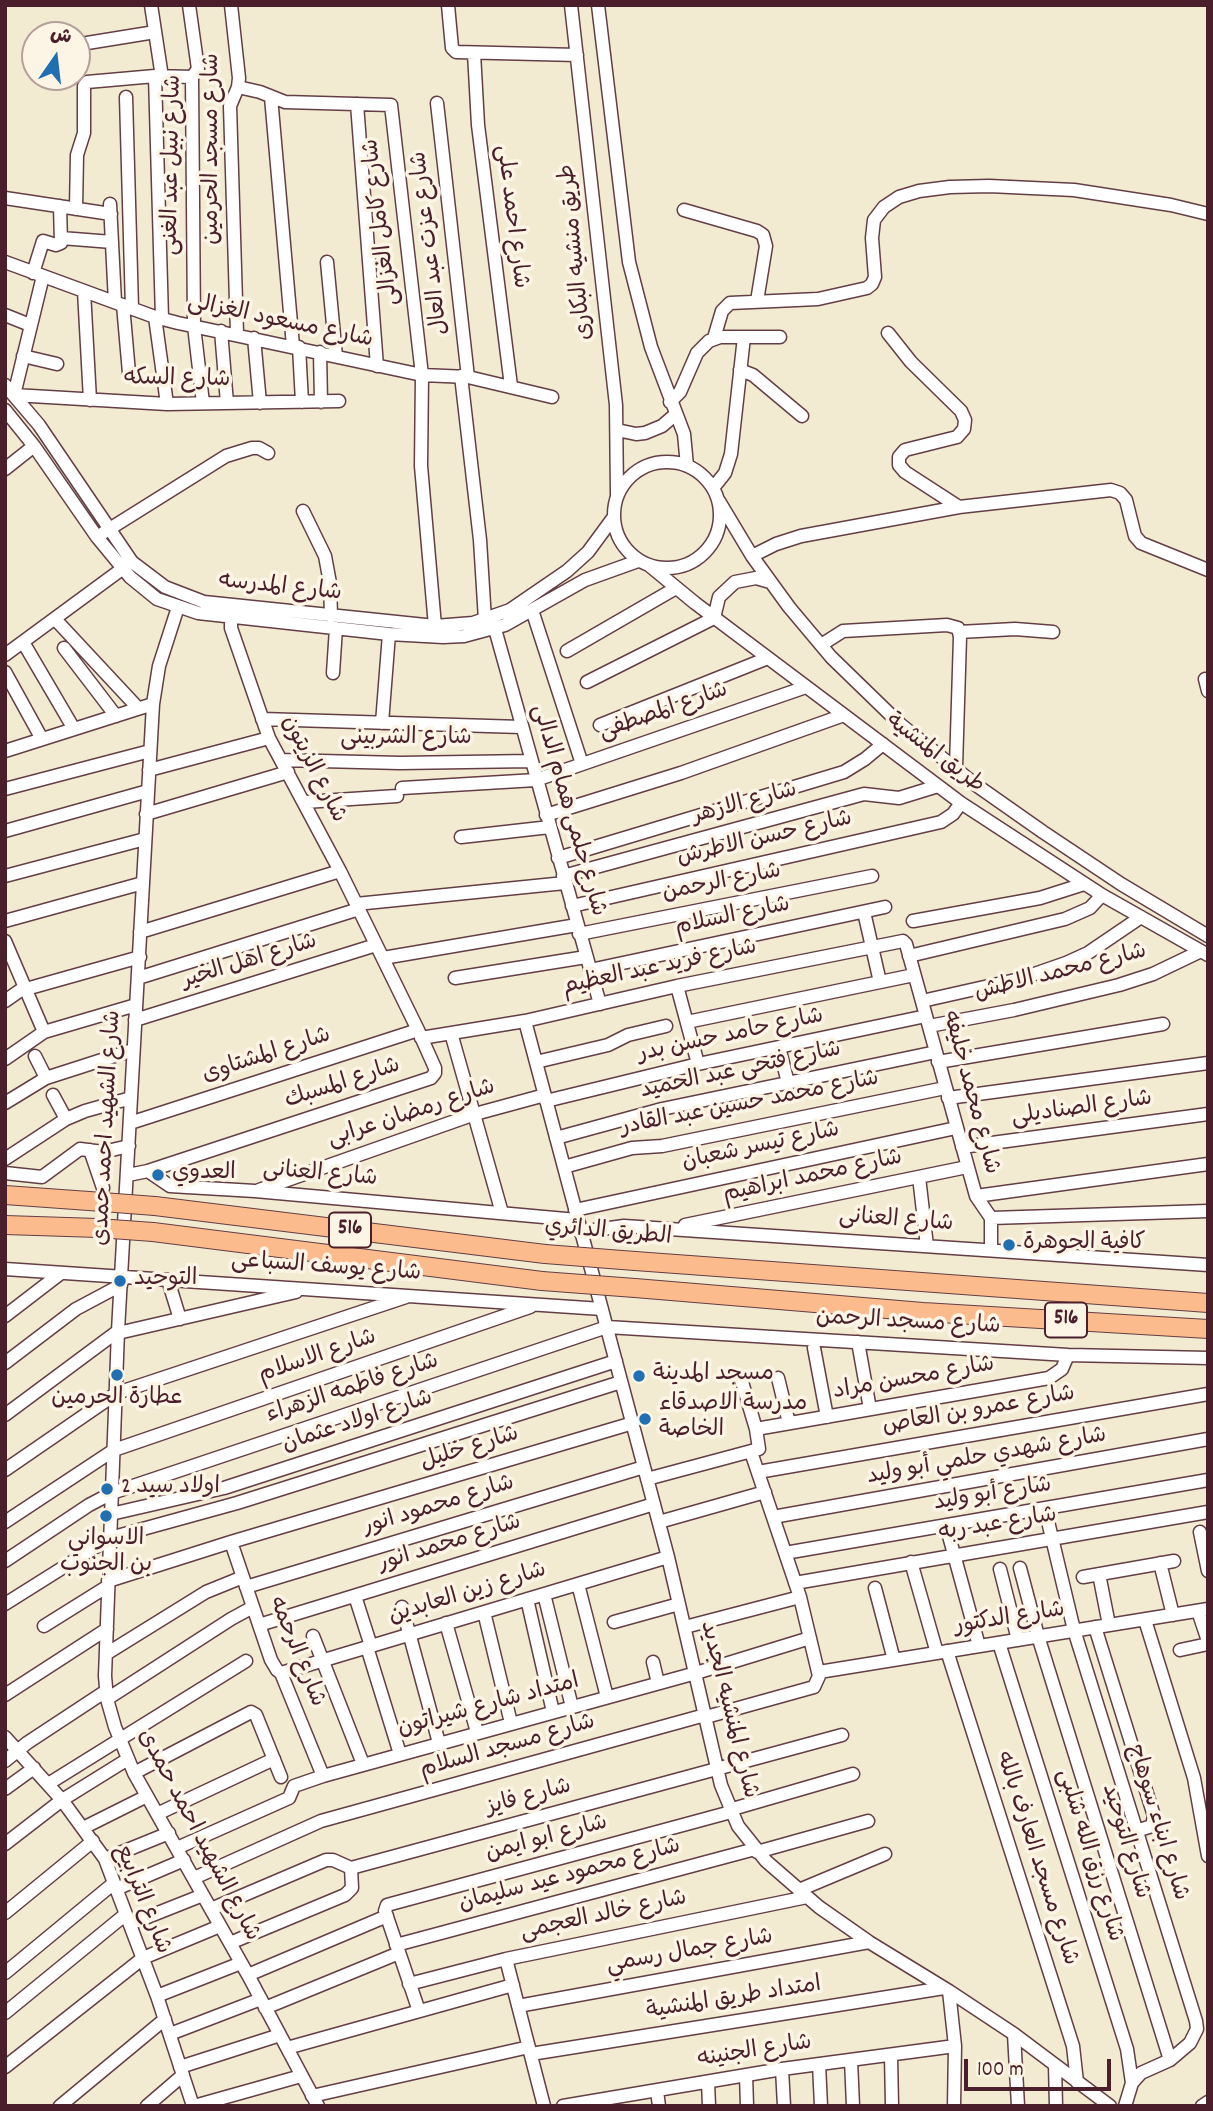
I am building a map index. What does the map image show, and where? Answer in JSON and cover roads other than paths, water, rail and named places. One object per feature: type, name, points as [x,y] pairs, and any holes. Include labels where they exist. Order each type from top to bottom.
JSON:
[{"type":"highway","name":"الطريق الدائري","points":[[5,1195],[155,1206],[545,1254],[1208,1303]]},
{"type":"highway","name":"516","points":[[5,1225],[153,1232],[542,1281],[923,1312],[1208,1329]]},
{"type":"street","points":[[150,5],[159,76],[158,317],[167,404]]},
{"type":"street","name":"شارع نبيل عبد الغنى","points":[[189,5],[198,69],[192,77],[194,326],[203,403]]},
{"type":"street","name":"شارع مسجد الحرمين","points":[[231,5],[238,87],[230,106],[237,334]]},
{"type":"street","points":[[448,5],[452,48],[456,52],[577,55]]},
{"type":"street","name":"طريق منشيه البكارى","points":[[571,5],[617,430],[617,495]]},
{"type":"street","name":"طريق منشيه البكارى","points":[[598,5],[628,253],[642,319],[686,444],[687,466]]},
{"type":"street","points":[[91,42],[155,32]]},
{"type":"street","name":"شارع احمد على","points":[[474,53],[478,125],[511,386]]},
{"type":"street","points":[[76,209],[76,155],[84,133],[84,86],[92,80],[192,77]]},
{"type":"street","points":[[238,87],[285,102],[358,104],[377,366]]},
{"type":"street","points":[[123,305],[126,97]]},
{"type":"street","points":[[271,97],[302,402]]},
{"type":"street","name":"شارع عزت عبد العال","points":[[437,103],[490,624]]},
{"type":"street","name":"شارع كامل الغزالى","points":[[358,104],[391,105],[422,375],[421,466],[435,626]]},
{"type":"street","points":[[714,338],[725,306],[735,301],[818,299],[867,289],[873,284],[875,276],[872,238],[874,220],[884,207],[899,197],[919,191],[989,186],[1074,190],[1208,214]]},
{"type":"street","points":[[5,198],[76,209],[111,209],[112,242],[123,305],[129,373]]},
{"type":"street","points":[[10,390],[23,356],[30,325],[41,243],[46,241],[59,245],[61,206]]},
{"type":"street","points":[[684,210],[763,235],[766,246],[757,302]]},
{"type":"street","points":[[61,238],[112,242]]},
{"type":"street","name":"شارع مسعود الغزالى","points":[[5,262],[158,317],[194,326],[422,375],[465,376],[552,397]]},
{"type":"street","points":[[327,262],[336,356]]},
{"type":"street","points":[[84,291],[90,400]]},
{"type":"street","points":[[5,315],[30,325]]},
{"type":"street","points":[[221,331],[226,403]]},
{"type":"street","points":[[888,333],[911,362],[961,411],[965,420],[964,429],[957,437],[905,450],[899,457],[899,465],[905,472],[959,507]]},
{"type":"street","points":[[713,488],[725,473],[731,454],[744,337]]},
{"type":"street","points":[[617,430],[645,433],[662,426],[683,388],[700,348],[714,338],[780,337]]},
{"type":"street","points":[[254,338],[260,402]]},
{"type":"street","points":[[320,352],[321,402]]},
{"type":"street","points":[[23,356],[57,364]]},
{"type":"street","points":[[740,370],[752,375],[802,416]]},
{"type":"street","name":"شارع السكه","points":[[10,390],[90,400],[167,404],[339,401]]},
{"type":"street","name":"شارع المدرسه","points":[[10,390],[74,475],[123,552],[153,580],[190,598],[230,612]]},
{"type":"street","name":"شارع المدرسه","points":[[6,412],[34,446],[122,569],[147,593],[198,614],[230,612],[333,622],[435,626],[490,624],[567,571],[597,542],[613,519]]},
{"type":"street","points":[[5,469],[34,446]]},
{"type":"street","points":[[97,537],[226,456],[252,448],[260,448],[268,453]]},
{"type":"street","points":[[676,462],[697,471],[713,488],[719,501],[720,524],[704,554],[684,566],[673,568],[644,563],[621,542],[613,519],[617,495],[631,475],[652,463],[676,462]]},
{"type":"street","points":[[752,556],[801,536],[959,507],[1111,490],[1120,493],[1126,500],[1138,540],[1208,570]]},
{"type":"street","name":"طريق المنشية","points":[[719,501],[770,582],[821,645],[853,680],[900,724],[976,785],[1082,858],[1208,936]]},
{"type":"street","points":[[303,511],[325,556],[333,622],[333,673]]},
{"type":"street","name":"شارع المدرسه","points":[[333,622],[389,634],[454,637],[532,610],[585,580],[644,563]]},
{"type":"street","name":"طريق المنشية","points":[[644,563],[961,803],[1084,884],[1204,953]]},
{"type":"street","points":[[5,655],[122,569]]},
{"type":"street","points":[[587,682],[714,618],[719,597],[735,582],[756,578],[770,582]]},
{"type":"street","points":[[567,651],[676,588]]},
{"type":"street","name":"شارع الشهيد احمد حمدى","points":[[178,607],[159,666],[153,704],[118,1332],[106,1695],[134,1773],[315,2101]]},
{"type":"street","points":[[532,610],[582,764]]},
{"type":"street","name":"شارع الزيتون","points":[[230,612],[269,738],[305,802],[379,951]]},
{"type":"street","points":[[55,619],[138,708]]},
{"type":"street","name":"شارع حلمى همام الدالى","points":[[490,624],[600,1004]]},
{"type":"street","points":[[821,645],[835,634],[851,630],[947,625],[958,628],[956,767]]},
{"type":"street","points":[[959,632],[1015,629],[1053,632]]},
{"type":"street","points":[[382,723],[389,634]]},
{"type":"street","points":[[23,642],[75,729]]},
{"type":"street","points":[[64,648],[116,716]]},
{"type":"street","points":[[600,725],[768,658]]},
{"type":"street","points":[[5,673],[42,739]]},
{"type":"street","name":"شارع المصطفى","points":[[305,802],[536,780],[806,687]]},
{"type":"street","points":[[7,748],[153,704]]},
{"type":"street","points":[[461,836],[548,821],[844,715]]},
{"type":"street","points":[[262,719],[521,727]]},
{"type":"street","points":[[149,770],[269,738]]},
{"type":"street","points":[[558,858],[844,772],[883,744]]},
{"type":"street","points":[[5,789],[150,751]]},
{"type":"street","name":"شارع الشربينى","points":[[146,814],[285,766],[531,761]]},
{"type":"street","name":"شارع الازهر","points":[[138,978],[358,907],[564,879],[864,794],[899,798],[938,786]]},
{"type":"street","points":[[5,831],[148,791]]},
{"type":"street","name":"شارع حسن الاطرش","points":[[572,906],[941,821],[953,814],[961,803]]},
{"type":"street","points":[[5,876],[145,839]]},
{"type":"street","points":[[141,932],[340,871]]},
{"type":"street","name":"شارع الرحمن","points":[[379,951],[578,929],[872,876]]},
{"type":"street","points":[[5,921],[143,883]]},
{"type":"street","points":[[913,921],[1040,898],[1084,884]]},
{"type":"street","name":"شارع فريد عبد العظيم","points":[[420,1034],[451,1033],[525,1021],[677,986],[898,941],[908,950],[1065,919],[1090,908],[1102,895]]},
{"type":"street","name":"شارع السلام","points":[[590,970],[885,907]]},
{"type":"street","points":[[863,912],[880,982]]},
{"type":"street","points":[[922,1002],[1055,968],[1088,953],[1142,918]]},
{"type":"street","points":[[5,941],[44,1032]]},
{"type":"street","name":"شارع محمد خليفه","points":[[908,950],[975,1196],[991,1218]]},
{"type":"street","name":"شارع اهل الخير","points":[[135,1020],[379,951]]},
{"type":"street","name":"شارع المسبك","points":[[128,1175],[148,1171],[431,1078],[435,1068],[379,951]]},
{"type":"street","name":"شارع محمد الاطش","points":[[927,1021],[1014,1010],[1119,985],[1204,953]]},
{"type":"street","points":[[5,1001],[25,988],[140,957]]},
{"type":"street","points":[[455,978],[586,957]]},
{"type":"street","points":[[687,1022],[914,975]]},
{"type":"street","points":[[677,986],[698,1064]]},
{"type":"street","points":[[5,1059],[44,1032],[136,1005]]},
{"type":"street","name":"شارع المنشيه الجديد","points":[[525,1021],[659,1522],[730,1811],[756,1851],[803,1894],[869,1942],[947,1989],[1014,2035],[1103,2103]]},
{"type":"street","name":"شارع حامد حسن بدر","points":[[545,1098],[779,1047],[927,1021]]},
{"type":"street","name":"شارع فتحى عبد الحميد","points":[[556,1138],[663,1109],[788,1083],[937,1057],[1163,1024]]},
{"type":"street","points":[[536,1062],[608,1045],[628,1035],[666,1026]]},
{"type":"street","points":[[451,1033],[502,1213]]},
{"type":"street","name":"شارع المشتاوى","points":[[130,1123],[420,1034]]},
{"type":"street","points":[[779,1047],[788,1083]]},
{"type":"street","points":[[5,1103],[46,1078],[133,1050]]},
{"type":"street","points":[[35,1056],[46,1078]]},
{"type":"street","name":"شارع محمد حسين عبد القادر","points":[[564,1167],[632,1148],[662,1146],[947,1093],[1208,1063]]},
{"type":"street","points":[[53,1095],[66,1119]]},
{"type":"street","points":[[5,1159],[66,1119],[131,1098]]},
{"type":"street","name":"شارع رمضان عرابى","points":[[255,1191],[475,1114],[545,1098]]},
{"type":"street","name":"شارع الصناديلى","points":[[962,1147],[1208,1114]]},
{"type":"street","name":"شارع تيسر شعبان","points":[[577,1221],[957,1128]]},
{"type":"street","points":[[5,1173],[41,1177],[80,1149],[103,1152],[129,1146]]},
{"type":"street","points":[[90,1150],[103,1188]]},
{"type":"street","points":[[975,1196],[1207,1165]]},
{"type":"street","name":"شارع محمد ابراهيم","points":[[668,1229],[967,1167]]},
{"type":"street","name":"شارع العنانى","points":[[148,1171],[170,1186],[255,1191],[624,1226],[1208,1265]]},
{"type":"street","points":[[919,1177],[927,1245]]},
{"type":"street","points":[[991,1250],[991,1218],[1208,1211]]},
{"type":"street","name":"شارع يوسف السباعى","points":[[5,1269],[61,1272],[122,1281],[168,1280],[602,1309]]},
{"type":"street","points":[[5,1316],[61,1272]]},
{"type":"street","points":[[168,1280],[180,1319]]},
{"type":"street","points":[[5,1363],[76,1309],[122,1281]]},
{"type":"street","points":[[5,1415],[118,1332],[310,1289]]},
{"type":"street","points":[[5,1470],[117,1393],[413,1295]]},
{"type":"street","name":"شارع الاسلام","points":[[5,1522],[114,1450],[536,1305]]},
{"type":"street","name":"شارع مسجد الرحمن","points":[[607,1327],[1068,1355],[1208,1358]]},
{"type":"street","name":"شارع فاطمه الزهراء","points":[[5,1561],[89,1504],[112,1493],[607,1327]]},
{"type":"street","points":[[858,1342],[870,1409]]},
{"type":"street","points":[[814,1348],[827,1417]]},
{"type":"street","name":"شارع محسن مراد","points":[[756,1429],[1049,1378],[1062,1369],[1068,1355]]},
{"type":"street","name":"شارع اولاد عثمان","points":[[111,1514],[215,1491],[616,1361]]},
{"type":"street","points":[[778,1378],[789,1423]]},
{"type":"street","points":[[5,1604],[110,1538],[237,1503],[621,1382]]},
{"type":"street","points":[[742,1382],[760,1446],[751,1452],[800,1597],[819,1672]]},
{"type":"street","name":"شارع عمرو بن العاص","points":[[758,1472],[1208,1394]]},
{"type":"street","name":"شارع خليل","points":[[44,1626],[108,1584],[231,1542],[633,1423]]},
{"type":"street","name":"شارع شهدي حلمي أبو وليد","points":[[773,1517],[1208,1439]]},
{"type":"street","name":"شارع محمود انور","points":[[106,1654],[206,1592],[645,1473],[751,1452]]},
{"type":"street","name":"شارع أبو وليد","points":[[785,1553],[1208,1480]]},
{"type":"street","points":[[659,1522],[765,1492]]},
{"type":"street","name":"شارع محمد انور","points":[[259,1625],[654,1504]]},
{"type":"street","name":"شارع ابناء سوهاج","points":[[1045,1509],[1074,1630],[1196,2021],[1197,2029],[1190,2043],[1170,2060]]},
{"type":"street","name":"شارع عبد ربه","points":[[795,1583],[1208,1512]]},
{"type":"street","points":[[946,1525],[979,1646]]},
{"type":"street","points":[[1200,1532],[1208,1571]]},
{"type":"street","name":"شارع الرحمه","points":[[231,1542],[273,1665],[281,1673],[323,1776]]},
{"type":"street","name":"شارع زين العابدين","points":[[281,1673],[668,1557]]},
{"type":"street","points":[[1083,1577],[1174,1560]]},
{"type":"street","name":"شارع مسجد العارف بالله","points":[[911,1562],[1073,2046],[1077,2082]]},
{"type":"street","points":[[1160,1563],[1173,1615]]},
{"type":"street","name":"شارع التوحيد","points":[[1020,1568],[1038,1636],[1170,2060]]},
{"type":"street","points":[[1000,1569],[1018,1640]]},
{"type":"street","points":[[1099,1574],[1109,1625]]},
{"type":"street","points":[[578,1584],[607,1697]]},
{"type":"street","points":[[875,1588],[894,1660]]},
{"type":"street","points":[[544,1594],[572,1707]]},
{"type":"street","points":[[355,1596],[400,1754]]},
{"type":"street","points":[[685,1627],[800,1597]]},
{"type":"street","points":[[527,1599],[553,1712]]},
{"type":"street","points":[[614,1622],[679,1604]]},
{"type":"street","points":[[5,1761],[27,1743],[253,1607]]},
{"type":"street","points":[[402,1607],[439,1743]]},
{"type":"street","points":[[1180,1650],[1208,1642],[1203,1610]]},
{"type":"street","name":"شارع الدكتور","points":[[819,1672],[1203,1610]]},
{"type":"street","points":[[484,1612],[511,1723]]},
{"type":"street","points":[[1145,1620],[1194,1779],[1204,1818],[1208,1856]]},
{"type":"street","points":[[446,1623],[477,1732]]},
{"type":"street","points":[[1096,1627],[1154,1816],[1152,1826],[1136,1831]]},
{"type":"street","points":[[5,1695],[107,1629]]},
{"type":"street","points":[[313,1636],[363,1764]]},
{"type":"street","name":"امتداد شارع شيراتون","points":[[177,1848],[289,1798],[294,1786],[323,1776],[696,1673],[810,1638]]},
{"type":"street","name":"شارع رزق الله شلبى","points":[[999,1643],[1127,2049],[1132,2082]]},
{"type":"street","points":[[48,1784],[246,1661]]},
{"type":"street","points":[[653,1662],[658,1683]]},
{"type":"street","name":"شارع مسجد السلام","points":[[194,1878],[321,1821],[814,1686],[817,1684],[819,1672]]},
{"type":"street","points":[[134,1773],[251,1712],[256,1715],[281,1777]]},
{"type":"street","name":"شارع فايز","points":[[351,1868],[842,1735]]},
{"type":"street","name":"شارع الترابيع","points":[[5,1737],[62,1800],[105,1859],[157,1996],[193,2106]]},
{"type":"street","points":[[5,1844],[62,1800],[128,1759]]},
{"type":"street","points":[[157,1814],[274,1759]]},
{"type":"street","points":[[5,1789],[34,1768]]},
{"type":"street","points":[[730,1811],[853,1774]]},
{"type":"street","points":[[83,1828],[147,1796]]},
{"type":"street","name":"شارع ابو ايمن","points":[[387,1916],[384,1909],[387,1905],[730,1811]]},
{"type":"street","name":"شارع محمود عيد سليمان","points":[[170,2034],[263,2003],[398,1949],[868,1821]]},
{"type":"street","points":[[105,1859],[169,1833]]},
{"type":"street","points":[[5,1913],[93,1841]]},
{"type":"street","name":"شارع خالد العجمى","points":[[410,1984],[506,1959],[803,1894],[885,1854]]},
{"type":"street","points":[[5,1973],[115,1886],[184,1860]]},
{"type":"street","points":[[211,1909],[326,1860],[333,1860],[351,1868],[352,1888],[345,1895],[230,1944]]},
{"type":"street","points":[[5,2012],[128,1919],[203,1895]]},
{"type":"street","points":[[248,1976],[387,1916],[419,2011]]},
{"type":"street","points":[[5,2067],[143,1958],[220,1926]]},
{"type":"street","name":"شارع جمال رسمي","points":[[518,2006],[869,1942]]},
{"type":"street","points":[[506,1959],[544,2106]]},
{"type":"street","points":[[157,1996],[241,1963]]},
{"type":"street","points":[[287,2048],[513,1985]]},
{"type":"street","points":[[947,1989],[955,2046],[954,2106]]},
{"type":"street","name":"امتداد طريق المنشية","points":[[315,2101],[530,2051],[947,1989]]},
{"type":"street","points":[[60,2106],[165,2019]]},
{"type":"street","points":[[147,2106],[182,2071],[280,2035]]},
{"type":"street","points":[[1014,2035],[1018,2106]]},
{"type":"street","name":"شارع الجنينه","points":[[563,2106],[615,2102],[657,2091],[782,2069],[955,2046]]},
{"type":"street","points":[[891,2054],[892,2106]]},
{"type":"street","points":[[851,2060],[853,2106]]},
{"type":"street","points":[[1125,2106],[1132,2082],[1151,2067],[1170,2060]]},
{"type":"street","points":[[819,2064],[821,2106]]},
{"type":"street","points":[[1055,2065],[1056,2106]]},
{"type":"street","points":[[782,2069],[784,2106]]},
{"type":"street","points":[[746,2075],[747,2106]]},
{"type":"street","points":[[193,2106],[300,2076]]},
{"type":"street","points":[[708,2082],[709,2106]]},
{"type":"street","points":[[657,2091],[659,2106]]},
{"type":"street","points":[[1202,2106],[1208,2102]]},
{"type":"place","name":"العدوي","points":[[158,1175]]},
{"type":"place","name":"كافية الحوهرة","points":[[1009,1245]]},
{"type":"place","name":"التوحيد","points":[[120,1281]]},
{"type":"place","name":"عطارة الحرمين","points":[[117,1375]]},
{"type":"place","name":"مسجد المدينة","points":[[639,1376]]},
{"type":"place","name":"مدرسة الاصدقاء الخاصة","points":[[645,1419]]},
{"type":"place","name":"اولاد سيد 2","points":[[107,1489]]},
{"type":"place","name":"الاسواني بن الجنوب","points":[[106,1516]]}]
